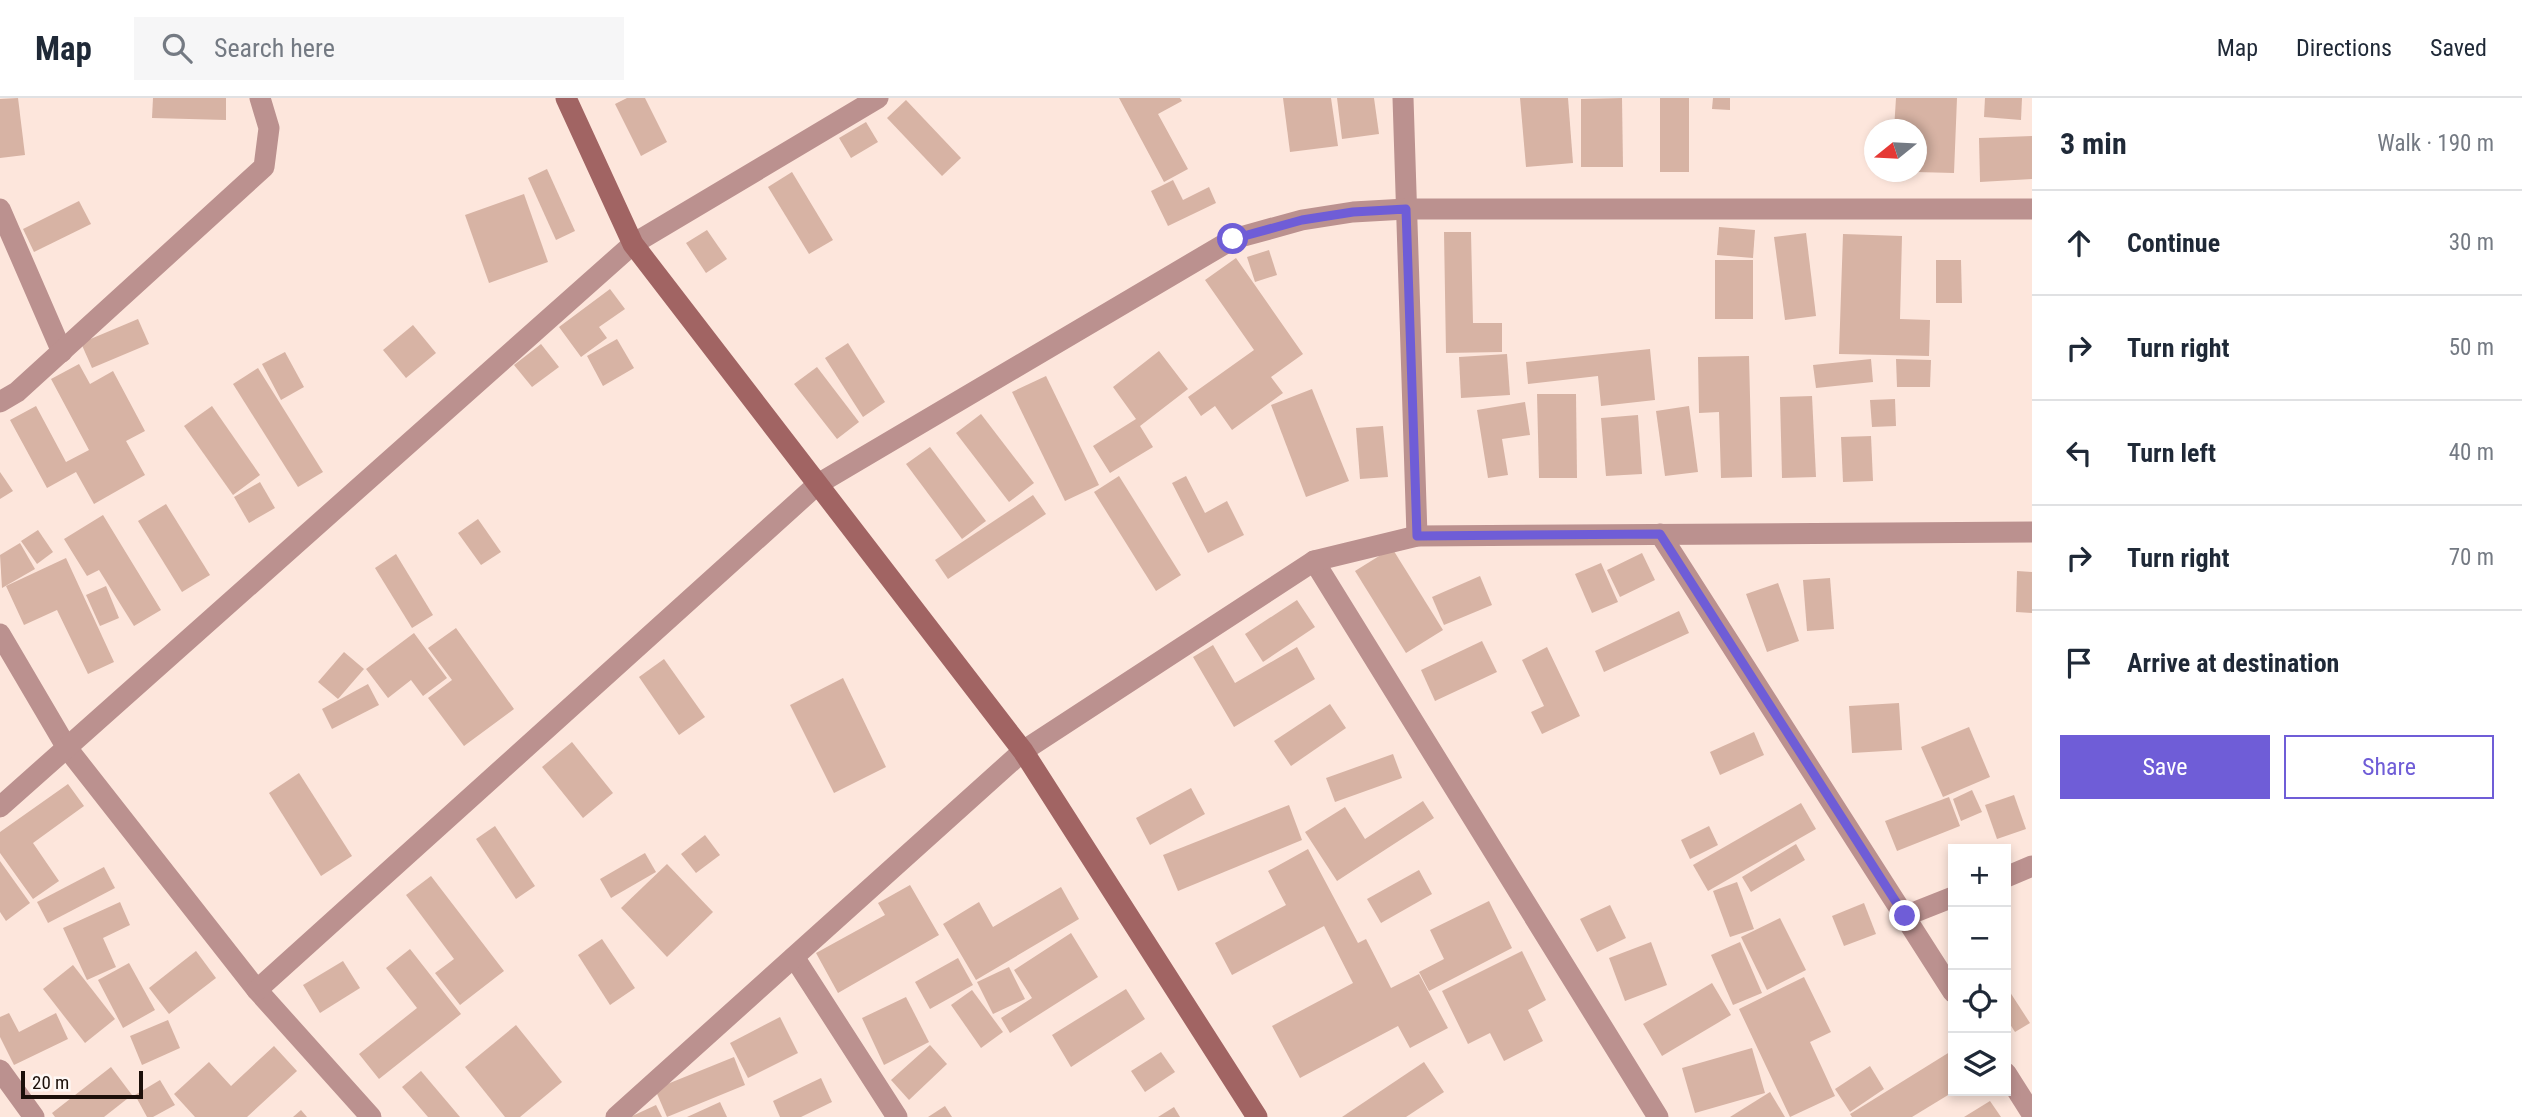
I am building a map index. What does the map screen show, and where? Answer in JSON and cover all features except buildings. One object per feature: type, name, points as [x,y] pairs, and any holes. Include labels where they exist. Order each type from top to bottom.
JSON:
[{"type":"street","points":[[0,402],[17,393],[264,167],[269,128],[260,98]]},
{"type":"street","points":[[566,98],[633,244],[1023,751],[1257,1117]]},
{"type":"street","points":[[0,807],[633,244],[877,98]]},
{"type":"street","points":[[1403,98],[1417,536]]},
{"type":"street","points":[[0,209],[62,352]]},
{"type":"street","points":[[257,990],[818,484],[1233,239],[1302,220],[1353,212],[1406,209],[2032,209]]},
{"type":"street","points":[[616,1117],[1023,751],[1314,561],[1417,536],[2032,533]]},
{"type":"street","points":[[1660,534],[1948,984]]},
{"type":"street","points":[[1314,561],[1658,1117]]},
{"type":"street","points":[[0,634],[67,748],[257,990],[371,1117]]},
{"type":"street","points":[[2011,875],[2032,866]]},
{"type":"street","points":[[1905,916],[1948,899]]},
{"type":"street","points":[[794,957],[897,1117]]},
{"type":"street","points":[[0,1070],[34,1117]]},
{"type":"street","points":[[2011,1081],[2032,1114]]},
{"type":"route","points":[[1233,239],[1302,220],[1353,212],[1406,209],[1417,536],[1660,534],[1905,916]]}]
